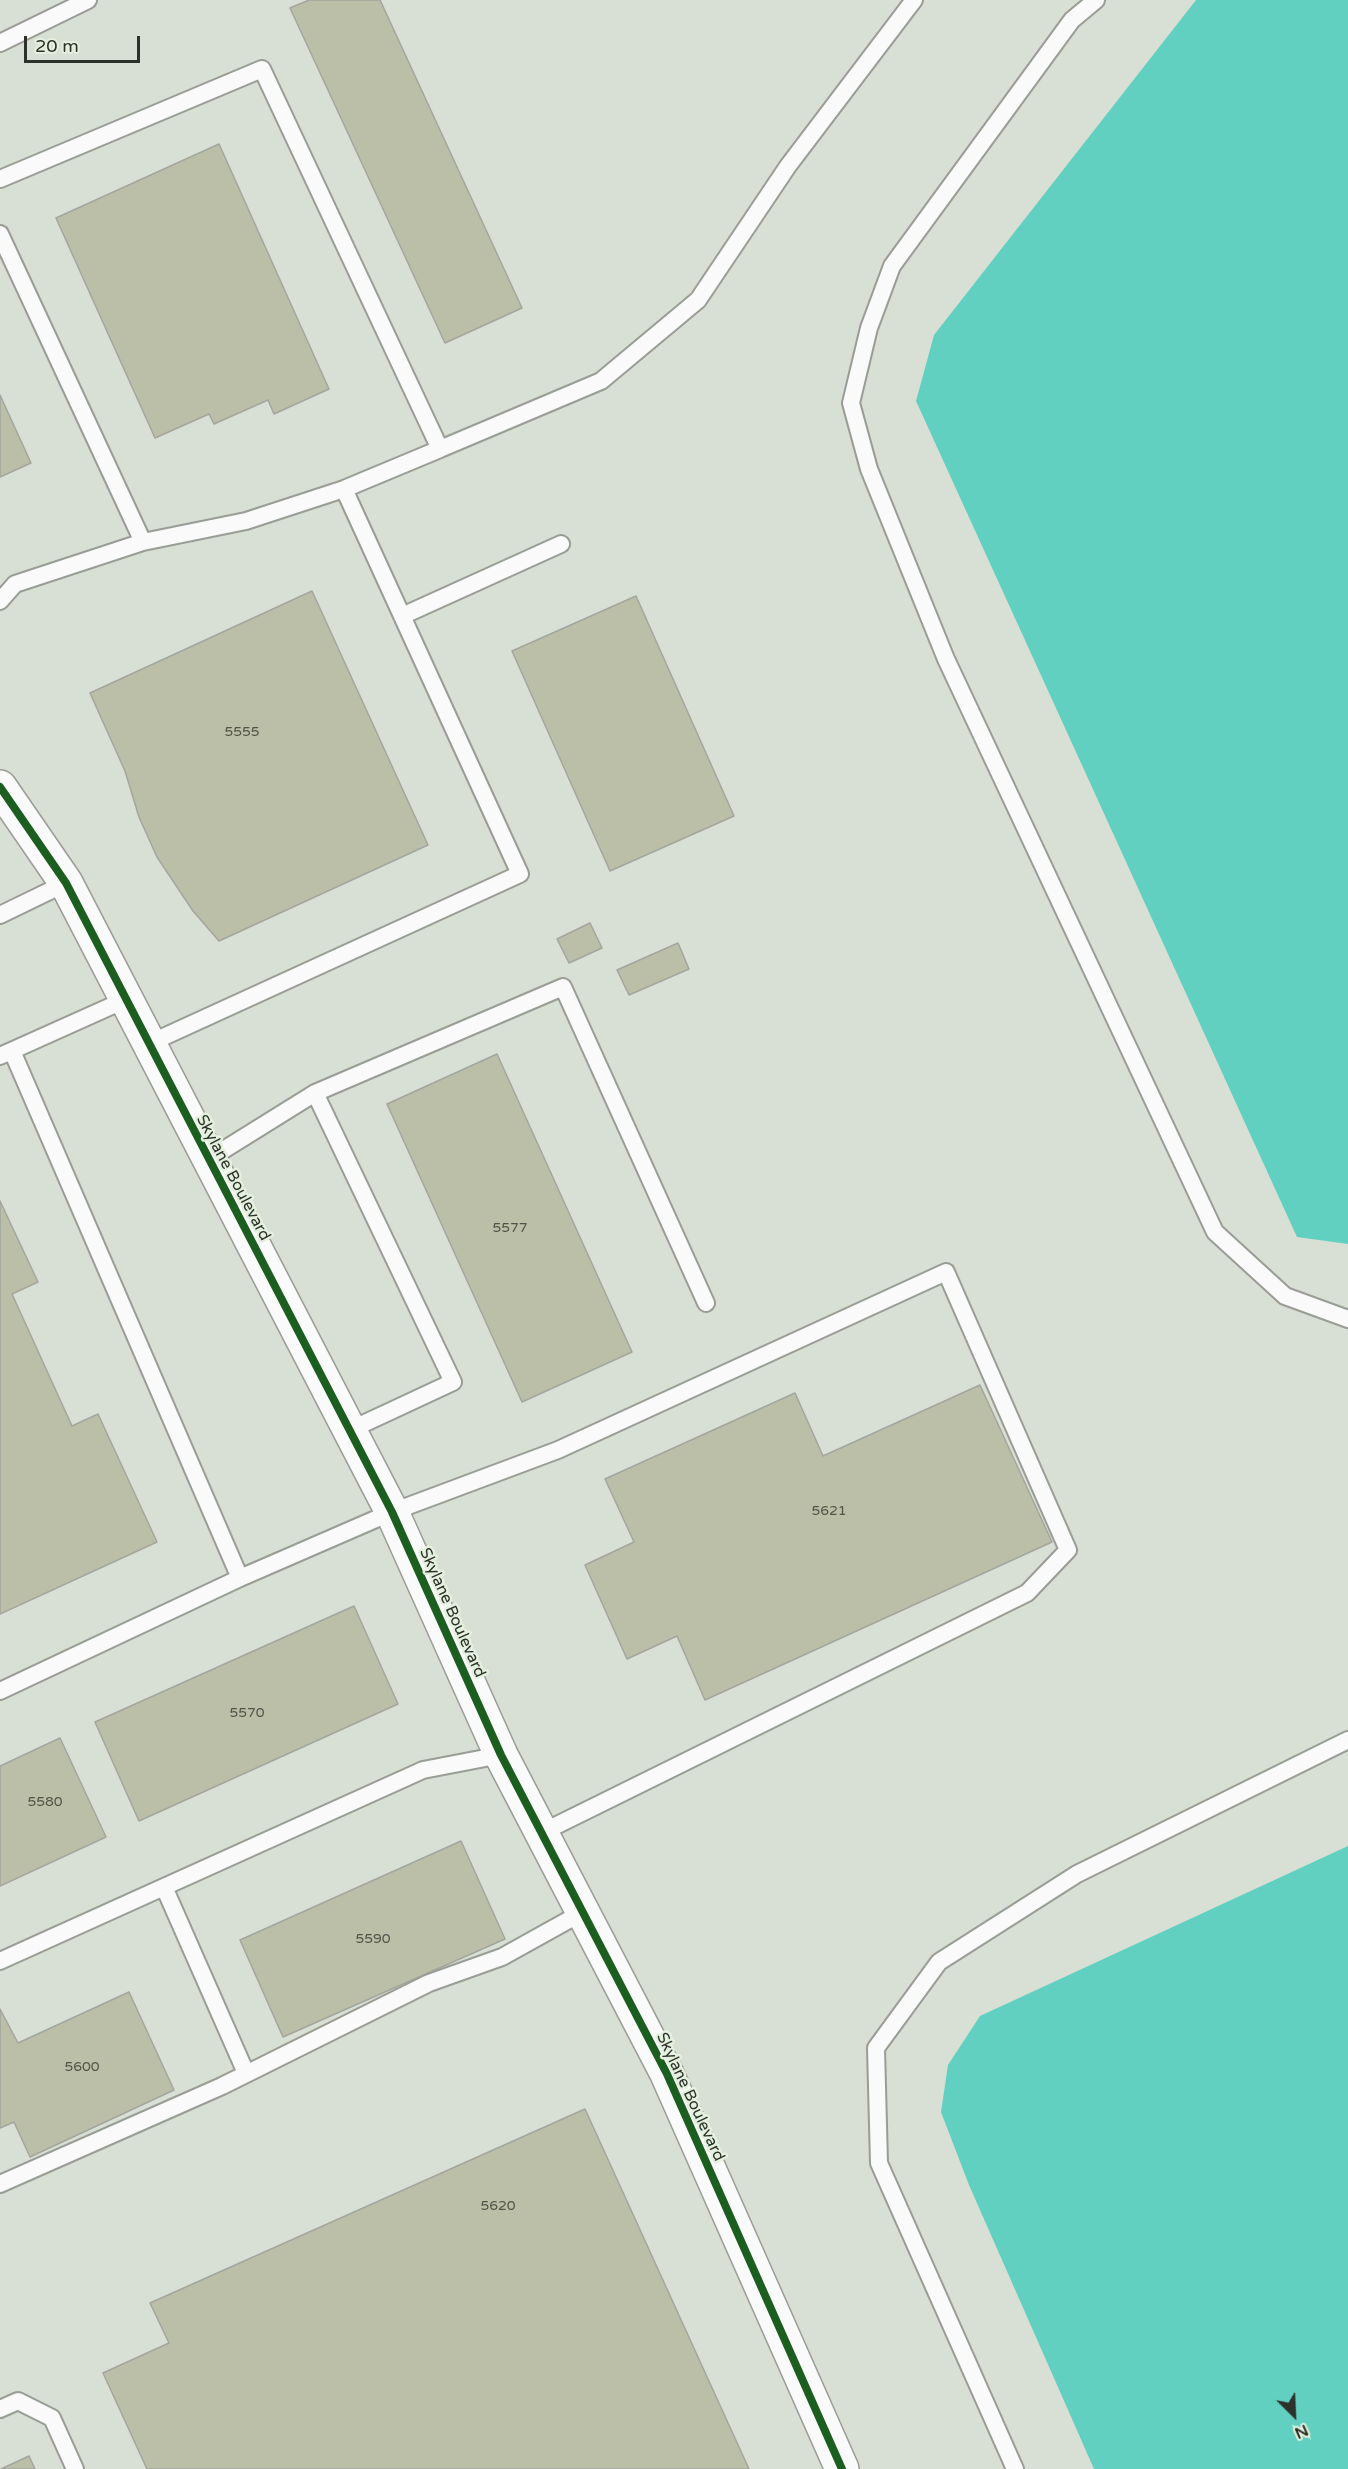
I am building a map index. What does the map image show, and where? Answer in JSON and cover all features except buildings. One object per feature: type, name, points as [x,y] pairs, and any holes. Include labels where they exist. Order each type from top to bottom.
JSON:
[{"type":"street","name":"Skylane Boulevard","points":[[0,787],[66,882],[392,1512],[501,1755],[667,2074],[842,2469]]},
{"type":"lane","points":[[0,43],[88,0]]},
{"type":"lane","points":[[0,601],[15,584],[143,542],[246,521],[344,489],[601,381],[698,300],[788,166],[914,0]]},
{"type":"lane","points":[[1096,0],[1072,20],[892,266],[869,328],[851,403],[869,469],[946,659],[1215,1232],[1285,1296],[1348,1319]]},
{"type":"lane","points":[[0,179],[262,69],[440,449]]},
{"type":"lane","points":[[0,234],[143,542]]},
{"type":"lane","points":[[148,1044],[520,874],[344,489]]},
{"type":"lane","points":[[402,616],[561,544]]},
{"type":"lane","points":[[0,915],[66,882]]},
{"type":"lane","points":[[209,1159],[315,1093],[563,987],[706,1303]]},
{"type":"lane","points":[[127,999],[6,1053],[240,1578]]},
{"type":"lane","points":[[315,1093],[453,1382],[350,1430]]},
{"type":"lane","points":[[0,1691],[240,1578],[392,1512],[558,1450],[945,1272],[1068,1550],[1027,1593],[543,1832]]},
{"type":"lane","points":[[1016,2469],[879,2163],[876,2048],[939,1962],[1077,1875],[1348,1740]]},
{"type":"lane","points":[[0,1961],[423,1770],[501,1755]]},
{"type":"lane","points":[[164,1887],[246,2073]]},
{"type":"lane","points":[[0,2184],[246,2073],[429,1983],[502,1957],[583,1912]]},
{"type":"lane","points":[[0,2409],[18,2401],[52,2418],[75,2469]]},
{"type":"water","points":[[1196,0],[1348,0],[1348,1244],[1297,1237],[916,401],[934,335]]},
{"type":"water","points":[[1348,1846],[1348,2469],[1094,2469],[969,2185],[941,2112],[948,2065],[980,2016]]},
{"type":"cycle path","points":[[0,787],[66,883],[392,1512],[501,1755],[667,2074],[842,2469]]}]
